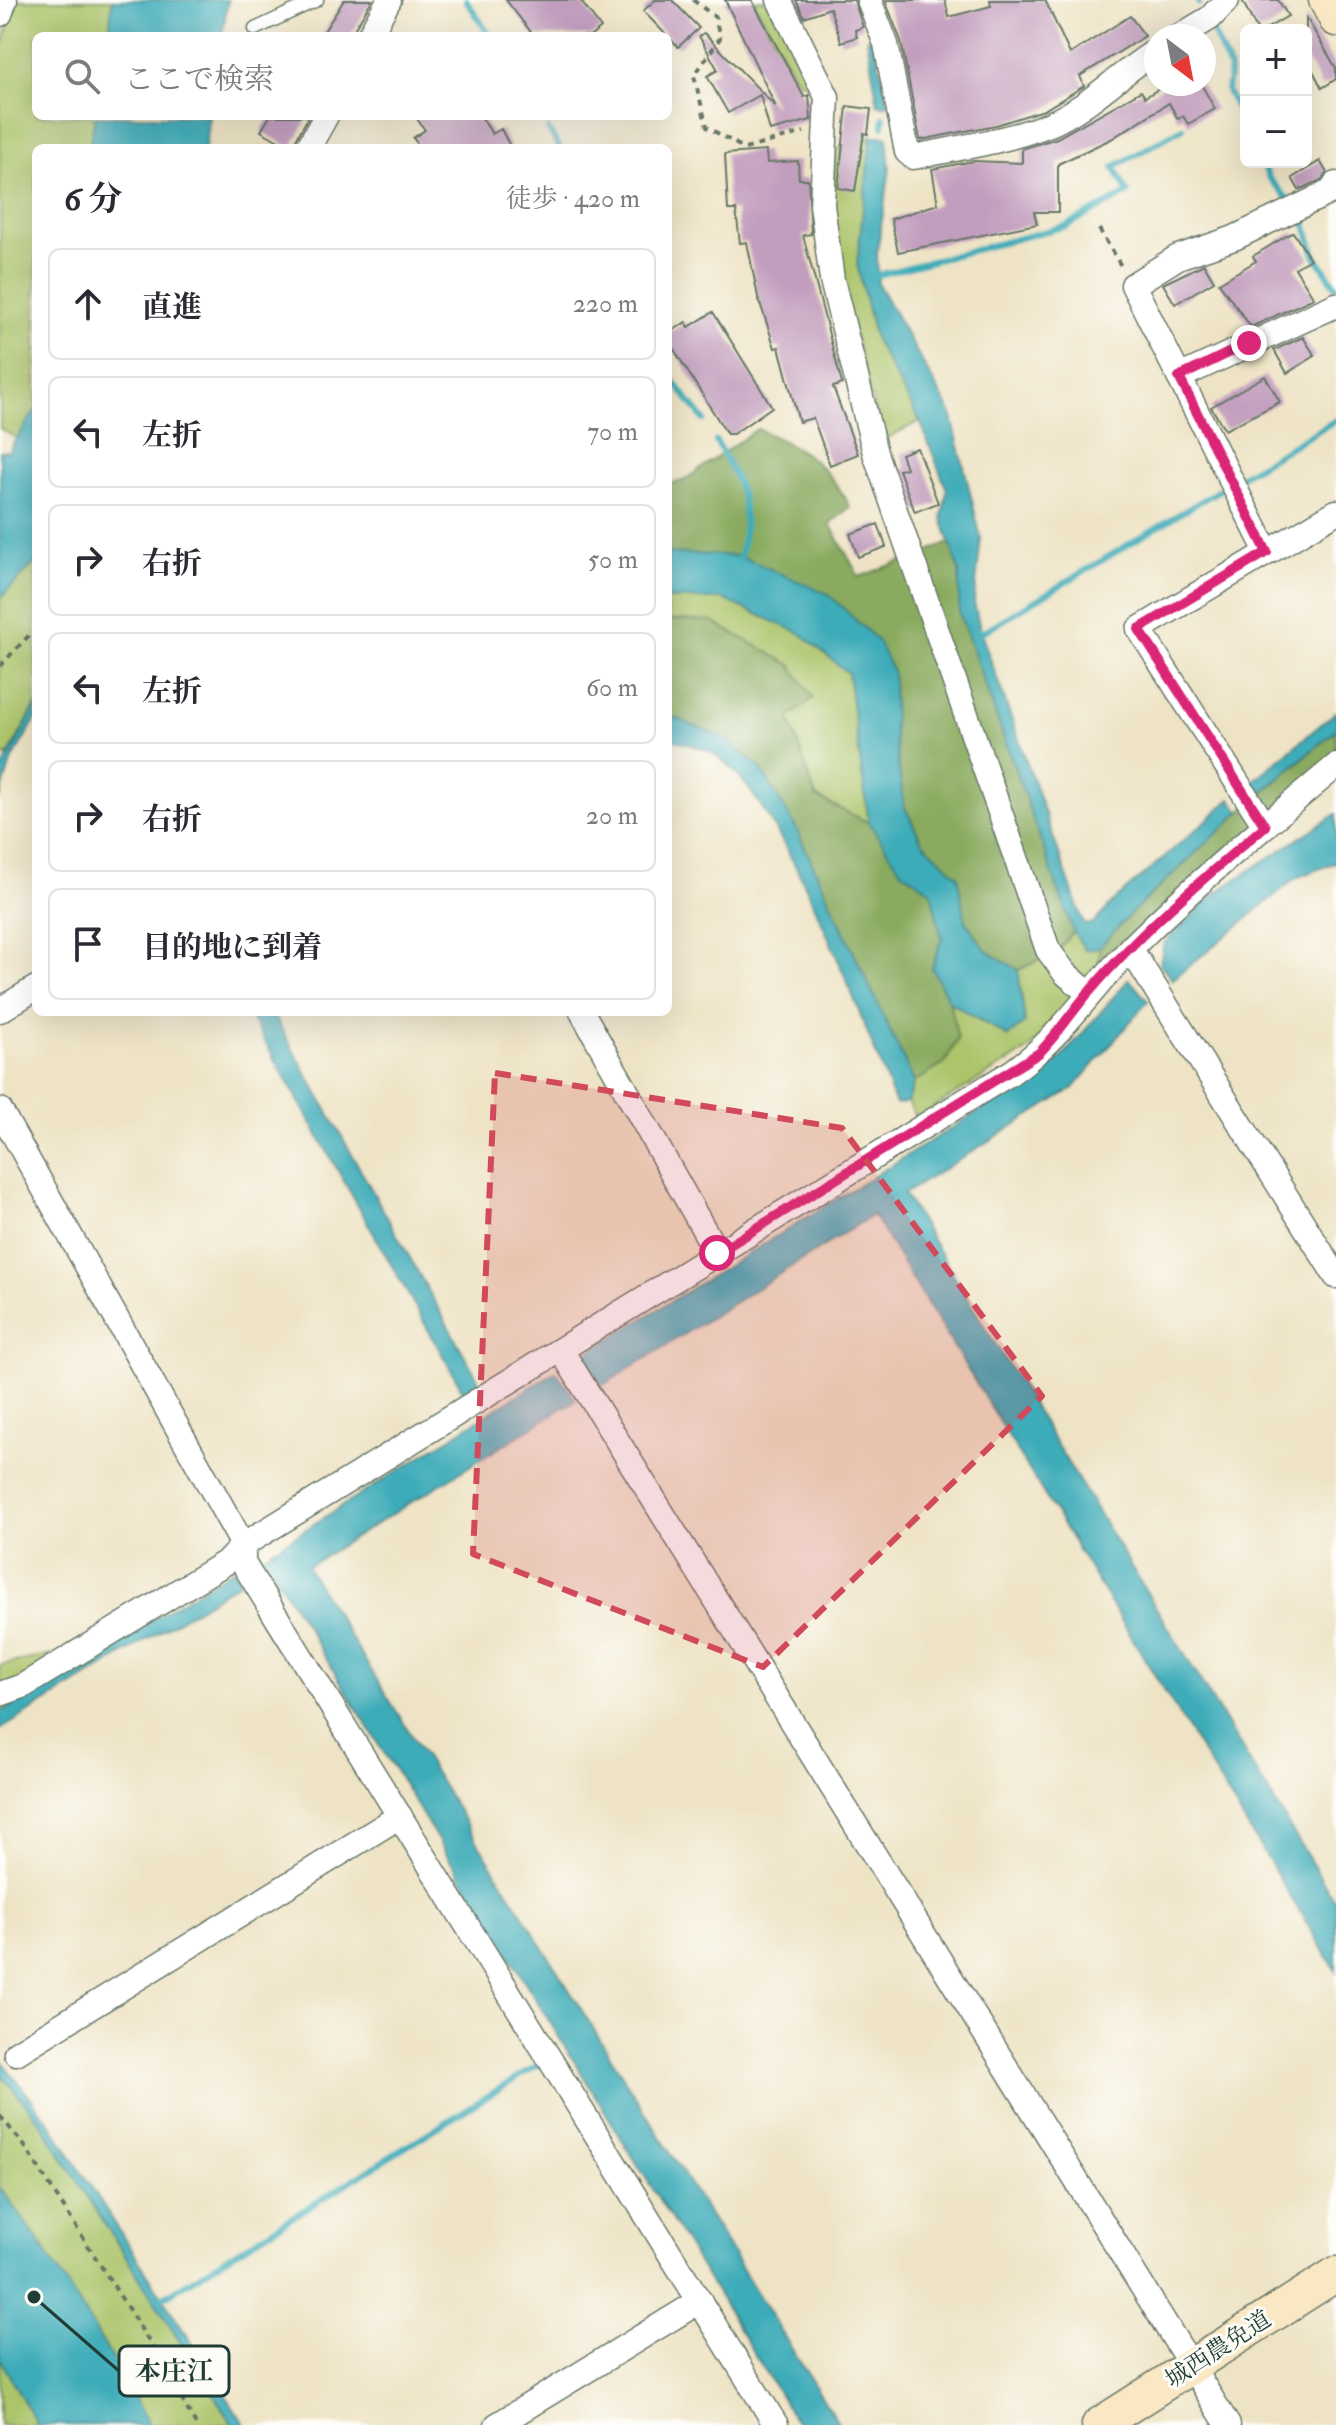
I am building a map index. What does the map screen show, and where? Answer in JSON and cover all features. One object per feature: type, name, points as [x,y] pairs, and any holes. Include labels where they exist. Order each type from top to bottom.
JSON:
[{"type":"street","points":[[0,14],[5,0]]},
{"type":"street","points":[[371,32],[389,0]]},
{"type":"street","points":[[779,0],[825,86],[822,205],[832,280],[875,453],[1048,950],[1065,973],[1088,993]]},
{"type":"street","points":[[869,0],[886,44],[907,152],[913,157],[1050,124],[1090,100],[1121,72],[1144,58]]},
{"type":"street","points":[[1200,24],[1227,0]]},
{"type":"street","points":[[1326,0],[1336,19]]},
{"type":"street","points":[[310,144],[324,120]]},
{"type":"street","points":[[1267,552],[1133,285],[1178,257],[1234,238],[1332,191],[1336,184]]},
{"type":"street","points":[[1179,377],[1336,305]]},
{"type":"street","points":[[1265,826],[1139,629],[1336,512]]},
{"type":"street","points":[[0,1694],[23,1686],[49,1671],[228,1561],[243,1545],[1021,1066],[1064,1028],[1088,993],[1185,894],[1336,766]]},
{"type":"street","points":[[1130,948],[1336,1276]]},
{"type":"street","points":[[0,1010],[32,990]]},
{"type":"street","points":[[584,1016],[717,1253]]},
{"type":"street","points":[[0,1110],[243,1545],[243,1563],[776,2425]]},
{"type":"street","points":[[561,1350],[1228,2425]]},
{"type":"street","points":[[16,2053],[400,1816]]},
{"type":"street","name":"城西農免道","points":[[1099,2425],[1336,2274]]},
{"type":"street","points":[[497,2425],[700,2301]]},
{"type":"lane","points":[[255,29],[317,0]]},
{"type":"path","points":[[693,0],[715,17],[720,38],[694,76],[707,127],[745,149],[826,125]]},
{"type":"path","points":[[1099,229],[1133,285]]},
{"type":"path","points":[[0,666],[32,632]]},
{"type":"path","points":[[0,2116],[24,2145],[150,2343],[196,2425]]},
{"type":"highlighted area","points":[[495,1073],[842,1128],[1042,1396],[763,1667],[473,1554]]},
{"type":"green space","points":[[14,0],[134,0],[133,32],[32,32],[32,120],[132,120],[129,144],[32,144],[32,464],[0,451],[8,452],[17,438],[0,429],[0,59]]},
{"type":"green space","points":[[753,0],[771,0],[815,86],[798,82]]},
{"type":"green space","points":[[871,136],[857,264],[875,340],[920,421],[883,440],[840,280],[830,206],[836,149]]},
{"type":"green space","points":[[757,429],[788,443],[812,459],[841,492],[850,507],[830,524],[859,577],[950,543],[959,571],[959,612],[1073,931],[1058,951],[1018,970],[986,950],[966,922],[958,876],[922,842],[904,806],[894,734],[893,672],[740,556],[672,553],[672,483],[683,481]]},
{"type":"green space","points":[[32,566],[32,712],[7,757],[0,749],[0,594]]},
{"type":"green space","points":[[672,599],[723,599],[801,633],[848,673],[869,823],[816,797],[789,718],[711,621],[672,620]]},
{"type":"green space","points":[[672,620],[711,621],[791,665],[813,698],[789,718],[816,797],[869,823],[902,871],[931,891],[942,938],[932,968],[949,1001],[958,1039],[944,1064],[914,1082],[794,824],[760,768],[724,738],[672,717]]},
{"type":"green space","points":[[1336,730],[1336,756],[1099,969],[1099,948],[1131,913],[1240,812]]},
{"type":"green space","points":[[1073,931],[1085,950],[1099,948],[1099,969],[1031,1048],[916,1118],[908,1102],[914,1082],[944,1064],[958,1039],[949,1001],[985,1024],[1025,1022],[1018,970],[1058,951]]},
{"type":"green space","points":[[51,1655],[65,1673],[0,1713],[0,1665]]},
{"type":"green space","points":[[0,2073],[39,2120],[233,2425],[113,2425],[44,2248],[0,2187]]},
{"type":"green space","points":[[0,2314],[55,2425],[0,2425]]},
{"type":"water","points":[[112,0],[228,0],[223,32],[109,32]]},
{"type":"water","points":[[873,37],[889,105],[878,105],[867,39]]},
{"type":"water","points":[[94,120],[208,120],[206,144],[90,144]]},
{"type":"water","points":[[871,136],[887,136],[890,169],[877,252],[878,284],[951,413],[981,538],[974,603],[981,633],[1084,924],[1093,924],[1116,899],[1231,799],[1240,812],[1131,913],[1099,948],[1085,950],[1073,931],[959,612],[959,571],[942,518],[947,490],[920,421],[875,340],[857,264]]},
{"type":"water","points":[[32,415],[32,566],[0,599],[0,451],[8,452]]},
{"type":"water","points":[[672,553],[740,556],[828,594],[877,640],[893,672],[894,734],[904,806],[922,842],[958,876],[966,922],[986,950],[1018,970],[1025,1022],[1008,1037],[949,1001],[932,968],[942,938],[931,891],[902,871],[869,823],[848,673],[800,633],[723,599],[672,599]]},
{"type":"water","points":[[1336,712],[1336,730],[1261,793],[1252,782]]},
{"type":"water","points":[[32,713],[32,726],[12,759],[0,798],[0,773]]},
{"type":"water","points":[[672,717],[724,738],[760,768],[794,824],[914,1082],[908,1102],[896,1105],[819,915],[768,816],[741,779],[714,754],[672,739]]},
{"type":"water","points":[[1336,814],[1336,862],[1296,878],[1172,980],[1160,963],[1164,943],[1217,892]]},
{"type":"water","points":[[1129,979],[1148,1001],[1074,1088],[904,1194],[1336,1903],[1336,1971],[873,1215],[602,1386],[582,1356],[1057,1063]]},
{"type":"water","points":[[250,1016],[274,1016],[479,1381],[463,1391]]},
{"type":"water","points":[[556,1371],[576,1400],[307,1567],[839,2425],[798,2425],[263,1556]]},
{"type":"water","points":[[234,1569],[240,1582],[0,1730],[0,1713]]},
{"type":"water","points":[[0,2059],[48,2120],[245,2425],[233,2425],[39,2120],[0,2073]]},
{"type":"water","points":[[0,2187],[79,2303],[149,2425],[37,2425],[0,2359]]},
{"type":"building","points":[[344,0],[372,0],[352,32],[324,32]]},
{"type":"building","points":[[506,0],[580,0],[601,28],[596,32],[531,32]]},
{"type":"building","points":[[655,0],[672,0],[699,28],[678,47],[672,41],[672,32],[663,32],[643,11]]},
{"type":"building","points":[[725,0],[752,0],[804,97],[809,95],[811,120],[770,131],[760,95],[728,113],[707,76],[718,70],[699,36],[704,33],[776,107]]},
{"type":"building","points":[[796,0],[854,0],[863,27],[855,30],[857,37],[841,42],[830,8],[804,17]]},
{"type":"building","points":[[885,0],[945,0],[949,17],[991,6],[990,0],[1045,0],[1070,54],[1130,16],[1144,35],[1080,76],[1084,86],[1044,110],[996,125],[920,140],[901,41]]},
{"type":"building","points":[[1242,0],[1278,0],[1288,16],[1274,24],[1254,24]]},
{"type":"building","points":[[1312,27],[1336,68],[1336,79],[1322,88],[1312,69]]},
{"type":"building","points":[[1141,91],[1145,97],[1208,96],[1215,109],[1188,124],[1183,116],[1178,119],[1169,103],[1111,139],[1058,164],[1058,212],[1034,212],[1037,224],[898,252],[891,219],[938,204],[932,169],[974,161],[1022,163],[1022,149],[1057,138]]},
{"type":"building","points":[[847,106],[871,109],[855,191],[838,188]]},
{"type":"building","points":[[268,120],[307,120],[293,144],[284,144],[261,131]]},
{"type":"building","points":[[418,120],[483,120],[492,134],[501,129],[509,144],[418,144],[413,138],[425,130]]},
{"type":"building","points":[[766,151],[767,163],[798,161],[799,179],[808,179],[811,234],[803,235],[842,384],[833,387],[858,454],[830,465],[813,418],[799,422],[779,347],[775,348],[758,297],[747,242],[740,243],[736,210],[728,210],[725,154]]},
{"type":"building","points":[[1320,161],[1327,173],[1321,180],[1299,190],[1292,178]]},
{"type":"building","points":[[1293,232],[1310,259],[1295,268],[1314,298],[1251,327],[1219,283],[1256,261],[1253,256]]},
{"type":"building","points":[[1204,264],[1214,281],[1175,304],[1163,284]]},
{"type":"building","points":[[713,312],[772,407],[733,434],[727,434],[672,346],[672,331],[686,322],[689,327]]},
{"type":"building","points":[[1303,337],[1315,356],[1287,373],[1274,350]]},
{"type":"building","points":[[1265,376],[1280,402],[1225,430],[1211,407]]},
{"type":"building","points":[[917,448],[938,503],[915,512],[899,470],[906,468],[901,454]]},
{"type":"building","points":[[878,524],[886,547],[858,557],[850,534]]},
{"type":"waterway","points":[[466,0],[487,32]]},
{"type":"waterway","points":[[1198,0],[1199,4]]},
{"type":"waterway","points":[[1216,39],[1230,69],[1227,91],[1240,117]]},
{"type":"waterway","points":[[883,126],[884,117]]},
{"type":"waterway","points":[[878,275],[1066,226],[1128,193],[1114,167],[1183,128]]},
{"type":"waterway","points":[[548,129],[557,144]]},
{"type":"waterway","points":[[1265,168],[1269,178],[1288,199]]},
{"type":"waterway","points":[[1303,215],[1315,255],[1336,287]]},
{"type":"waterway","points":[[672,379],[704,420]]},
{"type":"waterway","points":[[1238,478],[1336,420]]},
{"type":"waterway","points":[[716,441],[742,496],[745,522],[740,556]]},
{"type":"waterway","points":[[981,633],[1226,486]]},
{"type":"waterway","points":[[162,2298],[538,2065]]},
{"type":"place","name":"本庄江","points":[[34,2297]]},
{"type":"route","points":[[717,1253],[1039,1053],[1064,1028],[1088,993],[1130,948],[1185,894],[1265,826],[1139,629],[1267,552],[1179,377],[1249,343]]}]
